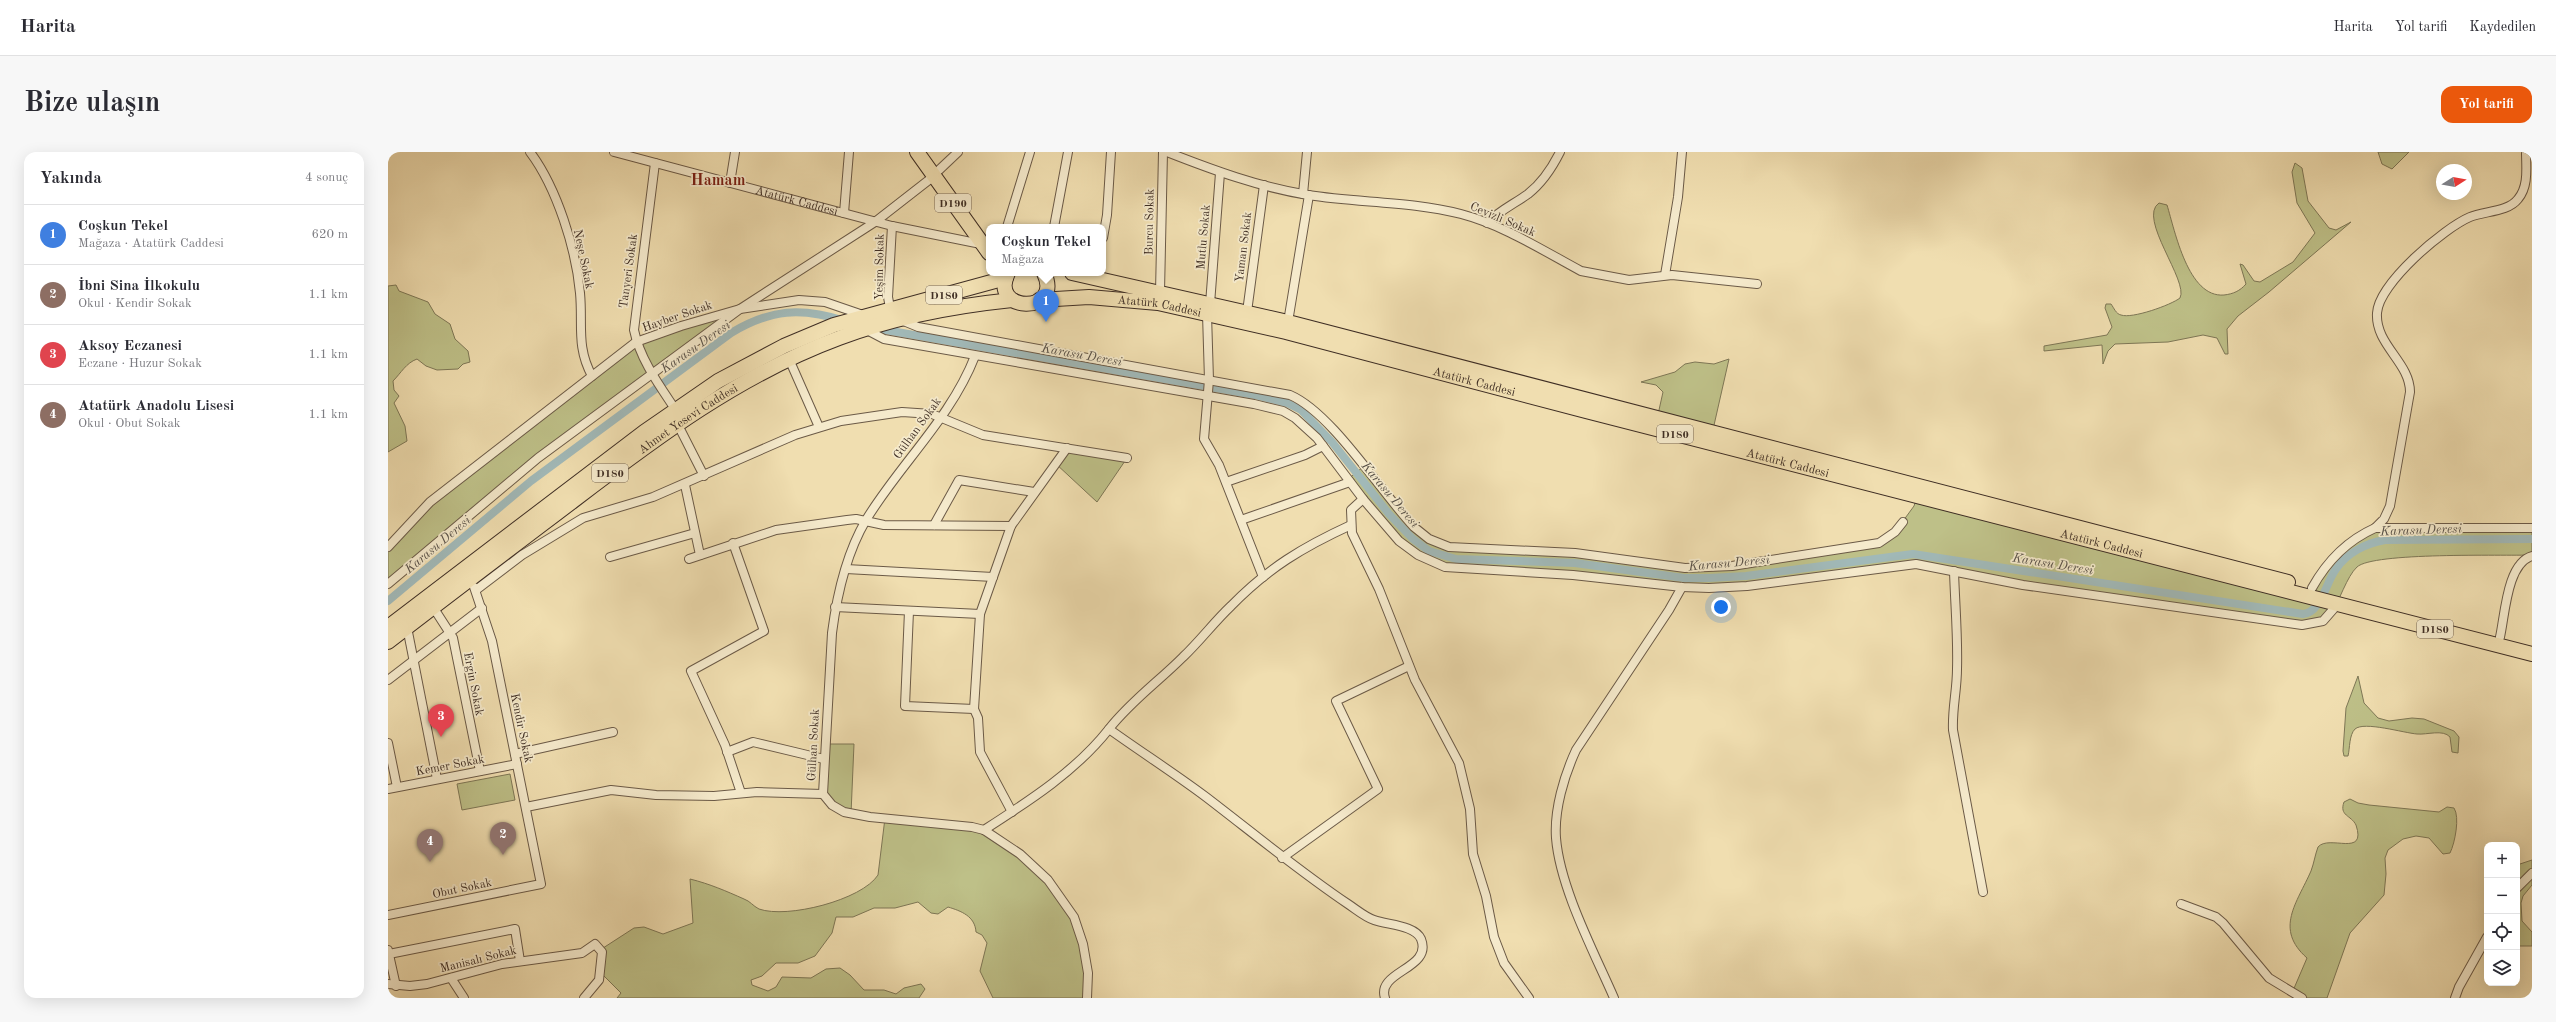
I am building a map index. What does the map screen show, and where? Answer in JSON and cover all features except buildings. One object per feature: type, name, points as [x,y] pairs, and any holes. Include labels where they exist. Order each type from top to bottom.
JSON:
[{"type":"highway","name":"D190","points":[[919,152],[936,173],[986,245]]},
{"type":"highway","name":"Ahmet Yesevi Caddesi","points":[[388,627],[741,368],[834,325],[864,322],[891,315],[1004,276]]},
{"type":"highway","points":[[1007,276],[1006,291],[1012,300]]},
{"type":"highway","points":[[1039,300],[1046,289],[1044,276]]},
{"type":"highway","name":"Atatürk Caddesi","points":[[1098,276],[1160,292],[1209,309],[2310,593],[2532,645]]},
{"type":"highway","name":"Atatürk Caddesi","points":[[1012,300],[1026,305],[1039,300],[1089,297],[1247,312],[2310,593]]},
{"type":"highway","name":"Ahmet Yesevi Caddesi","points":[[891,315],[1012,300]]},
{"type":"highway","name":"Ahmet Yesevi Caddesi","points":[[388,642],[433,607],[473,585],[676,416],[789,359],[851,334],[864,322]]},
{"type":"highway","name":"Atatürk Caddesi","points":[[2339,600],[2532,654]]},
{"type":"street","name":"Neşe Sokak","points":[[530,152],[554,198],[567,235],[580,293],[582,355],[592,376]]},
{"type":"street","name":"Atatürk Caddesi","points":[[614,152],[875,222],[986,245]]},
{"type":"street","points":[[730,183],[735,152]]},
{"type":"street","points":[[844,213],[849,152]]},
{"type":"street","name":"Hayber Sokak","points":[[388,547],[430,502],[636,342],[688,323],[740,309],[875,222],[936,173],[958,152]]},
{"type":"street","points":[[1008,224],[1030,152]]},
{"type":"street","points":[[1055,224],[1068,152]]},
{"type":"street","points":[[1105,224],[1111,152]]},
{"type":"street","name":"Burcu Sokak","points":[[1160,292],[1163,152]]},
{"type":"street","name":"Cevizli Sokak","points":[[1167,152],[1184,155],[1220,173],[1306,195],[1432,208],[1487,223],[1581,271],[1629,280],[1664,275],[1757,284]]},
{"type":"street","points":[[1288,322],[1306,195],[1307,152]]},
{"type":"street","points":[[1487,223],[1497,213],[1537,186],[1560,152]]},
{"type":"street","points":[[1664,275],[1678,197],[1682,152]]},
{"type":"street","points":[[2310,593],[2322,570],[2340,550],[2358,536],[2375,528],[2384,519],[2390,506],[2410,392],[2406,375],[2380,335],[2377,312],[2380,300],[2399,275],[2445,231],[2472,216],[2505,208],[2519,199],[2526,176],[2526,152]]},
{"type":"street","name":"Tanyeri Sokak","points":[[655,163],[634,318],[636,342],[653,376],[665,393],[704,476]]},
{"type":"street","name":"Mutlu Sokak","points":[[1220,173],[1209,309],[1209,380],[1204,439],[1226,482],[1263,577]]},
{"type":"street","name":"Yaman Sokak","points":[[1247,312],[1264,185]]},
{"type":"street","name":"Yeşim Sokak","points":[[891,315],[888,297],[892,226]]},
{"type":"street","points":[[388,584],[538,458],[653,376],[740,309],[799,300],[825,302],[864,322],[884,339],[1283,411],[1296,418],[1323,446],[1363,499],[1407,548],[1426,559],[1445,567],[1573,574],[1682,587],[1734,587],[1916,564],[2023,585],[2302,625],[2315,624],[2323,621],[2339,600]]},
{"type":"street","points":[[891,315],[925,329],[1278,392],[1306,404],[1331,427],[1414,527],[1429,539],[1449,547],[1575,553],[1685,568],[1732,566],[1879,543],[1891,536],[1903,522]]},
{"type":"street","name":"Gülhan Sokak","points":[[975,356],[960,389],[942,417],[866,521],[846,569],[835,607],[824,759],[823,794],[832,805],[844,812],[984,830],[1034,866],[1066,902],[1074,918],[1084,949],[1088,973],[1086,998]]},
{"type":"street","points":[[789,359],[819,427]]},
{"type":"street","points":[[473,585],[574,522],[634,504],[819,427],[859,418],[902,412],[932,414],[983,435],[1127,458]]},
{"type":"street","points":[[1226,482],[1305,456],[1323,446]]},
{"type":"street","points":[[1012,812],[980,752],[978,718],[974,709],[980,614],[1011,526],[1067,448]]},
{"type":"street","points":[[934,525],[959,480],[1034,492]]},
{"type":"street","points":[[1240,520],[1350,482]]},
{"type":"street","points":[[685,484],[700,555]]},
{"type":"street","points":[[1363,499],[1352,507],[1351,525],[1409,666],[1460,768],[1470,809],[1473,854],[1486,896],[1494,937],[1504,963],[1529,998]]},
{"type":"street","points":[[689,559],[776,530],[856,519],[884,524],[1011,526]]},
{"type":"street","points":[[984,830],[1012,812],[1070,768],[1095,746],[1123,711],[1176,665],[1230,606],[1263,577],[1300,550],[1351,525]]},
{"type":"street","points":[[2375,528],[2532,528]]},
{"type":"street","points":[[610,557],[695,533]]},
{"type":"street","points":[[733,544],[764,631],[691,671],[727,752],[741,793]]},
{"type":"street","points":[[2500,637],[2514,572],[2522,561],[2532,556]]},
{"type":"street","points":[[846,569],[993,577]]},
{"type":"street","points":[[1954,571],[1958,653],[1957,682],[1952,712],[1952,730],[1983,892]]},
{"type":"street","name":"Kendir Sokak","points":[[473,585],[492,641],[541,884]]},
{"type":"street","points":[[1614,998],[1568,886],[1556,840],[1558,815],[1567,773],[1576,750],[1669,610],[1682,587]]},
{"type":"street","name":"Ergin Sokak","points":[[433,607],[450,632],[480,771]]},
{"type":"street","points":[[835,607],[980,614]]},
{"type":"street","points":[[388,680],[482,608]]},
{"type":"street","points":[[909,611],[905,706],[974,709]]},
{"type":"street","points":[[407,627],[437,779]]},
{"type":"street","points":[[1282,858],[1378,789],[1336,701],[1409,666]]},
{"type":"street","points":[[1109,729],[1205,797],[1282,858],[1370,918],[1412,931],[1420,938],[1422,947],[1420,957],[1387,984],[1384,990],[1385,998]]},
{"type":"street","points":[[515,754],[613,732]]},
{"type":"street","points":[[727,752],[753,742],[824,759]]},
{"type":"street","points":[[388,744],[398,787]]},
{"type":"street","name":"Kemer Sokak","points":[[388,789],[517,764]]},
{"type":"street","points":[[526,807],[611,790],[672,795],[714,796],[741,793],[823,794]]},
{"type":"street","points":[[2520,885],[2532,873]]},
{"type":"street","name":"Obut Sokak","points":[[388,915],[541,884]]},
{"type":"street","points":[[2181,904],[2216,917],[2223,923],[2269,978],[2302,998]]},
{"type":"street","points":[[392,985],[389,952],[515,929],[520,961]]},
{"type":"street","points":[[2455,998],[2459,987],[2484,942]]},
{"type":"street","name":"Manisalı Sokak","points":[[392,985],[427,984],[520,961],[582,953],[595,944],[602,952],[599,980],[584,998]]},
{"type":"street","points":[[451,978],[464,998]]},
{"type":"green space","points":[[2378,152],[2409,152],[2392,169],[2382,164]]},
{"type":"green space","points":[[2295,163],[2302,168],[2308,201],[2329,228],[2336,230],[2351,222],[2269,292],[2238,316],[2227,329],[2228,354],[2225,354],[2217,338],[2203,335],[2168,342],[2115,344],[2108,351],[2103,364],[2102,345],[2044,351],[2044,346],[2107,335],[2112,327],[2105,308],[2106,304],[2111,304],[2115,311],[2126,316],[2151,311],[2180,298],[2181,290],[2177,278],[2158,235],[2154,222],[2154,211],[2159,203],[2167,205],[2179,246],[2192,275],[2201,286],[2212,293],[2227,295],[2236,292],[2246,284],[2240,264],[2243,265],[2254,281],[2260,282],[2293,262],[2315,233],[2297,203],[2292,172]]},
{"type":"green space","points":[[396,285],[399,291],[428,302],[435,314],[450,324],[455,339],[468,351],[470,362],[463,364],[458,369],[437,370],[426,366],[417,359],[404,368],[393,381],[394,390],[399,396],[394,403],[405,426],[407,441],[388,452],[388,286]]},
{"type":"green space","points":[[740,309],[561,441],[388,584],[388,547],[414,519],[636,342]]},
{"type":"green space","points":[[1729,359],[1712,434],[1657,419],[1663,392],[1656,385],[1641,382],[1675,372],[1685,364],[1695,362],[1714,364]]},
{"type":"green space","points":[[1067,448],[1127,458],[1097,502],[1055,463]]},
{"type":"green space","points":[[1363,467],[1397,509],[1435,542],[1575,553],[1685,568],[1872,544],[1895,532],[1914,506],[1917,497],[2307,597],[2322,570],[2367,532],[2532,528],[2532,555],[2412,557],[2368,562],[2357,567],[2353,571],[2331,614],[2302,625],[1916,564],[1734,587],[1455,568],[1407,548],[1348,479]]},
{"type":"green space","points":[[2358,676],[2364,703],[2378,718],[2389,721],[2412,718],[2424,719],[2454,731],[2459,737],[2458,753],[2452,752],[2450,737],[2443,733],[2417,734],[2367,726],[2355,729],[2351,738],[2348,756],[2344,756],[2343,751],[2346,708]]},
{"type":"green space","points":[[825,744],[854,744],[851,814],[836,809],[823,787]]},
{"type":"green space","points":[[510,774],[515,800],[462,810],[457,784]]},
{"type":"green space","points":[[2350,799],[2358,803],[2369,805],[2439,812],[2447,807],[2454,808],[2457,817],[2457,824],[2454,843],[2450,853],[2443,854],[2429,838],[2416,836],[2403,839],[2388,850],[2385,858],[2386,874],[2384,895],[2350,933],[2327,998],[2302,998],[2292,993],[2307,958],[2297,947],[2292,937],[2290,926],[2291,916],[2311,871],[2318,847],[2323,844],[2345,844],[2356,841],[2358,835],[2356,825],[2344,813],[2343,810],[2344,802]]},
{"type":"green space","points":[[885,818],[972,827],[1009,846],[1059,893],[1083,944],[1087,998],[993,998],[980,971],[987,943],[982,935],[976,932],[975,926],[970,918],[958,910],[948,907],[938,914],[931,913],[918,902],[895,908],[874,908],[853,917],[836,917],[832,933],[815,956],[798,963],[776,963],[762,976],[751,980],[752,985],[768,991],[776,987],[782,977],[811,978],[826,969],[840,968],[850,975],[864,990],[884,990],[896,994],[904,988],[921,984],[925,989],[919,998],[617,998],[621,993],[600,972],[600,950],[634,928],[644,927],[663,934],[693,923],[690,879],[711,885],[737,896],[748,901],[759,909],[771,911],[805,909],[823,905],[857,892],[869,884],[878,875]]},
{"type":"green space","points":[[2532,860],[2532,885],[2523,896],[2521,903],[2522,921],[2532,932],[2532,946],[2520,946],[2520,864]]},
{"type":"waterway","name":"Karasu Deresi","points":[[388,601],[531,481],[731,333],[760,319],[786,313],[800,312],[845,321]]},
{"type":"waterway","name":"Karasu Deresi","points":[[874,328],[1255,395],[1287,403],[1301,410],[1332,442],[1389,514],[1413,539],[1429,551],[1456,559],[1575,563],[1684,578],[1709,578],[1746,576],[1913,554],[2303,614],[2309,612],[2319,603],[2332,575],[2340,563],[2364,546],[2378,541],[2532,539]]},
{"type":"place","name":"Coşkun Tekel","points":[[1046,322]]},
{"type":"place","name":"Aksoy Eczanesi","points":[[441,737]]},
{"type":"place","name":"İbni Sina İlkokulu","points":[[503,855]]},
{"type":"place","name":"Atatürk Anadolu Lisesi","points":[[430,862]]},
{"type":"district","name":"Hamam","points":[[718,179]]}]
